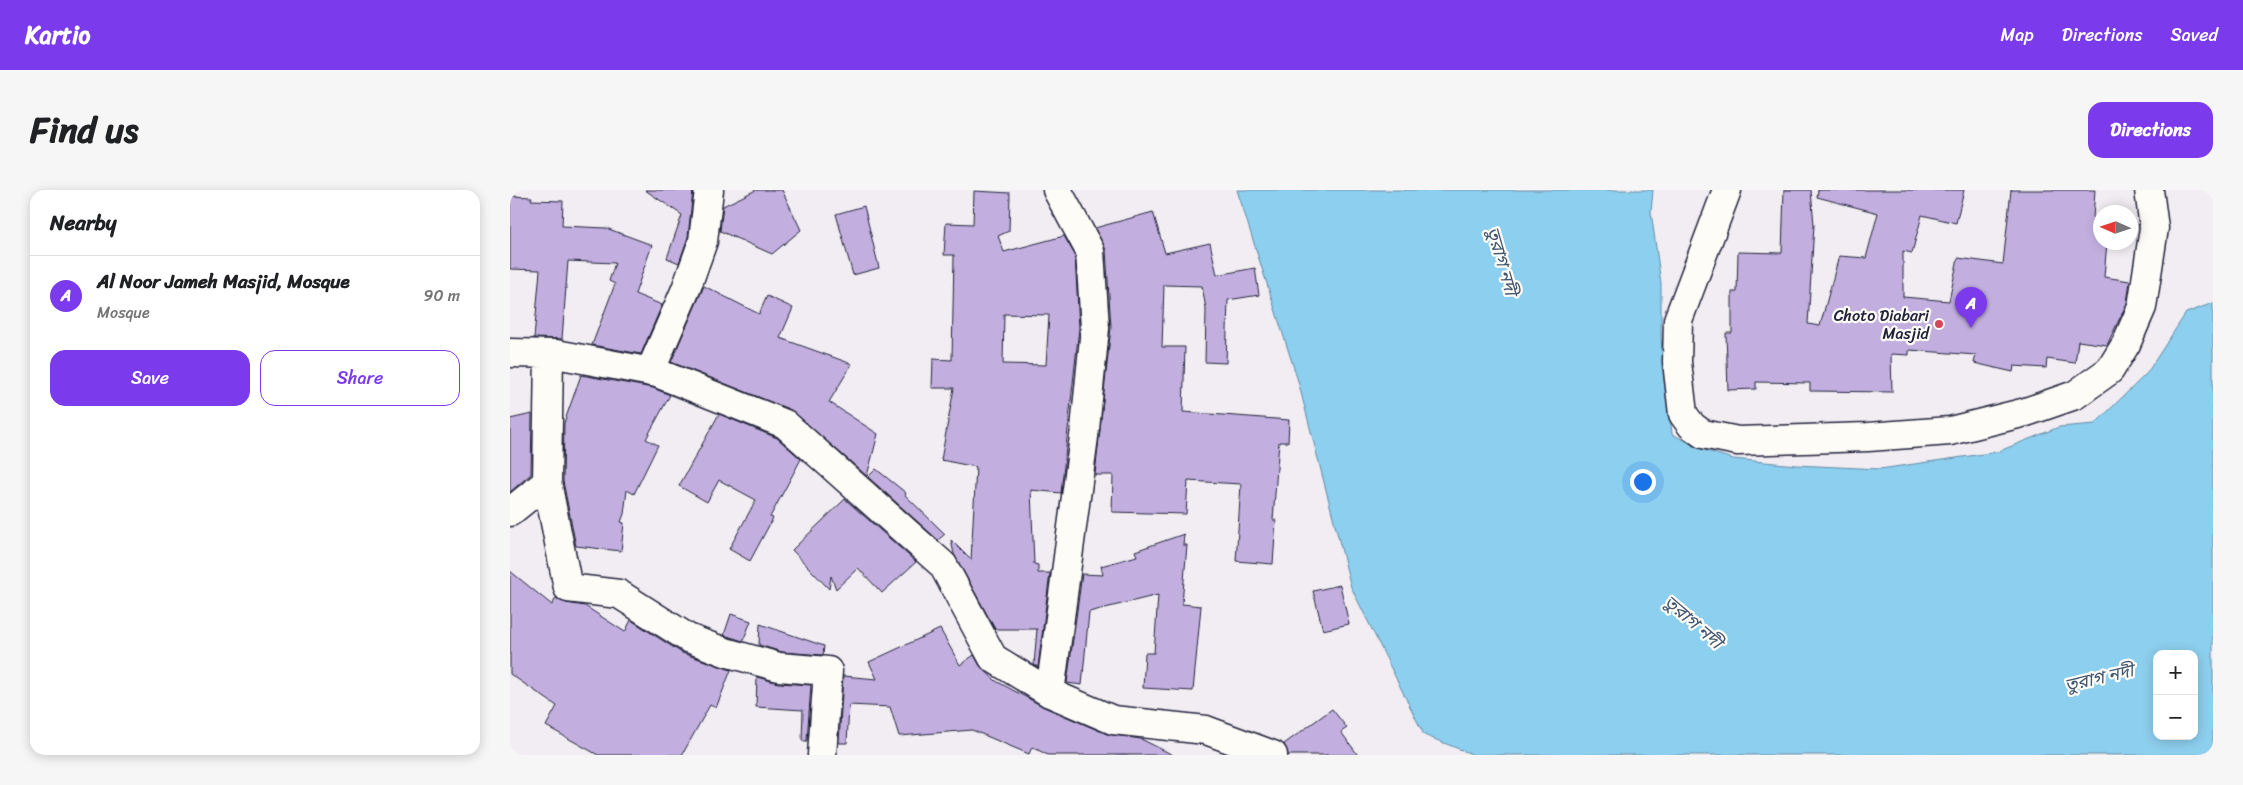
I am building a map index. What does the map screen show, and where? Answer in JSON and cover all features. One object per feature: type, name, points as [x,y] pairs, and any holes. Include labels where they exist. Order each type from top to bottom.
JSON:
[{"type":"street","points":[[650,372],[686,289],[703,241],[709,190]]},
{"type":"street","points":[[1050,693],[1085,429],[1095,328],[1090,251],[1057,190]]},
{"type":"street","points":[[1727,190],[1678,320],[1677,362],[1682,414],[1692,426],[1703,434],[1738,441],[1868,437],[1950,430],[2026,412],[2075,395],[2110,370],[2126,344],[2142,307],[2154,228],[2149,190]]},
{"type":"street","points":[[510,354],[549,354],[650,372],[786,424],[943,565],[993,658],[1050,693],[1113,720],[1206,730],[1273,755]]},
{"type":"street","points":[[549,354],[546,482],[568,588],[619,594],[688,638],[725,652],[780,667],[828,671],[822,755]]},
{"type":"street","points":[[510,512],[546,482]]},
{"type":"water","name":"তুরাগ নদী","points":[[1237,190],[1653,190],[1651,212],[1661,283],[1661,339],[1672,434],[1704,450],[1733,459],[1796,465],[1880,469],[1997,452],[2059,427],[2095,424],[2147,373],[2186,313],[2213,303],[2213,755],[1474,755],[1424,735],[1351,587],[1298,381]]},
{"type":"building","points":[[645,190],[693,190],[688,237],[679,263],[667,258],[682,215]]},
{"type":"building","points":[[756,190],[782,190],[801,230],[772,254],[720,231],[723,206]]},
{"type":"building","points":[[1784,190],[1811,190],[1814,225],[1808,324],[1820,326],[1839,256],[1866,258],[1878,213],[1817,197],[1818,190],[1964,190],[1956,223],[1922,215],[1912,253],[1903,251],[1903,297],[1949,301],[1958,258],[2003,264],[2011,190],[2095,190],[2093,250],[2106,250],[2104,277],[2130,281],[2127,303],[2107,345],[2078,341],[2075,363],[2047,359],[2046,368],[2014,366],[2013,372],[1974,363],[1976,355],[1909,350],[1909,355],[1891,354],[1892,392],[1810,391],[1810,383],[1756,382],[1756,389],[1728,390],[1726,333],[1732,333],[1732,292],[1737,292],[1738,252],[1782,253]]},
{"type":"building","points":[[974,191],[1010,193],[1009,231],[998,236],[1004,252],[1064,236],[1075,255],[1079,328],[1061,493],[1031,490],[1034,564],[1038,565],[1038,573],[1050,573],[1038,667],[1034,665],[1037,629],[995,629],[954,554],[951,540],[971,560],[976,467],[941,460],[954,388],[932,388],[933,359],[952,360],[954,255],[944,255],[946,223],[973,224]],"holes":[[[1004,314],[1049,315],[1046,365],[1003,364]]]},
{"type":"building","points":[[510,196],[532,197],[531,200],[563,201],[562,226],[606,228],[652,245],[635,294],[662,305],[641,354],[592,345],[615,284],[609,281],[615,263],[568,261],[562,339],[534,338],[540,270],[510,269]]},
{"type":"building","points":[[864,206],[879,268],[853,275],[836,214]]},
{"type":"building","points":[[1153,212],[1165,253],[1210,243],[1217,275],[1255,268],[1259,295],[1228,300],[1226,363],[1205,362],[1206,309],[1202,286],[1164,285],[1162,347],[1185,347],[1183,412],[1289,420],[1288,442],[1279,442],[1273,520],[1276,520],[1273,564],[1236,561],[1241,484],[1188,481],[1186,514],[1112,512],[1113,475],[1095,475],[1111,327],[1106,250],[1095,228]]},
{"type":"building","points":[[704,286],[759,314],[767,296],[793,308],[780,338],[852,364],[829,402],[878,434],[867,476],[791,410],[671,362]]},
{"type":"building","points":[[581,375],[653,388],[670,395],[646,439],[658,445],[634,494],[627,490],[621,522],[624,523],[621,551],[576,546],[563,481],[564,423]]},
{"type":"building","points":[[532,414],[531,474],[510,492],[510,419]]},
{"type":"building","points":[[719,414],[777,438],[801,459],[770,517],[773,518],[750,561],[729,549],[756,500],[719,480],[707,502],[679,486]]},
{"type":"building","points":[[876,469],[906,493],[905,495],[945,534],[938,540],[868,477]]},
{"type":"building","points":[[845,499],[916,562],[882,593],[858,568],[836,589],[831,576],[829,589],[792,550]]},
{"type":"building","points":[[1184,534],[1183,545],[1187,545],[1182,604],[1201,606],[1193,691],[1143,688],[1145,653],[1154,653],[1158,595],[1089,612],[1082,685],[1067,683],[1082,574],[1103,575],[1101,566],[1137,556],[1135,551]]},
{"type":"building","points":[[510,571],[552,605],[556,598],[566,603],[585,606],[625,632],[631,620],[682,653],[731,670],[716,708],[710,705],[682,755],[598,755],[546,726],[557,706],[510,674]]},
{"type":"building","points":[[1340,585],[1349,624],[1323,630],[1313,591]]},
{"type":"building","points":[[731,614],[751,621],[743,641],[724,635]]},
{"type":"building","points":[[760,624],[824,646],[823,655],[782,652],[759,645]]},
{"type":"building","points":[[940,629],[960,665],[974,655],[980,666],[996,681],[1044,707],[1107,734],[1141,739],[1173,755],[1048,755],[1032,747],[1029,754],[972,730],[899,736],[890,707],[849,705],[847,743],[839,743],[843,676],[877,679],[869,662]]},
{"type":"building","points":[[757,677],[778,683],[811,685],[807,741],[802,741],[803,710],[756,707]]},
{"type":"building","points":[[1332,709],[1347,728],[1341,732],[1358,755],[1288,755],[1284,744]]},
{"type":"place","name":"Choto Diabari Masjid","points":[[1939,324]]},
{"type":"place","name":"Al Noor Jameh Masjid, Mosque","points":[[1971,328]]}]
